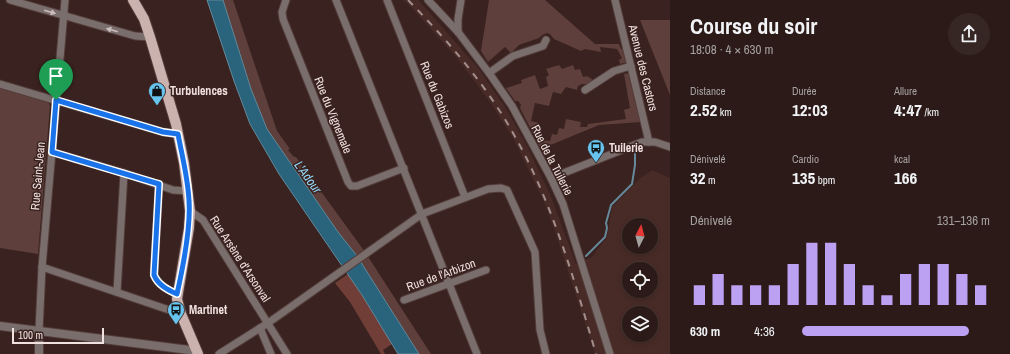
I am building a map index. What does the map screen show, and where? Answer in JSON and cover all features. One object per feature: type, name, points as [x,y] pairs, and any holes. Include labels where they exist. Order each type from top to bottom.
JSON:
[{"type":"main road","points":[[132,0],[144,19],[178,134],[190,211],[189,228],[177,294],[177,304],[197,353]]},
{"type":"street","points":[[10,0],[135,36],[150,37]]},
{"type":"street","name":"Rue Saint-Jean","points":[[39,354],[42,267],[65,0]]},
{"type":"street","name":"Rue du Vignemale","points":[[286,0],[282,12],[283,19],[348,182],[352,186],[357,186],[404,168]]},
{"type":"street","points":[[336,0],[477,354]]},
{"type":"street","name":"Rue du Gabizos","points":[[387,0],[465,198]]},
{"type":"street","name":"Rue de la Tuilerie","points":[[428,0],[458,32],[512,106],[551,178],[562,204],[610,354]]},
{"type":"street","points":[[458,32],[458,19],[461,0]]},
{"type":"street","name":"Avenue des Castors","points":[[615,0],[650,142]]},
{"type":"street","points":[[489,73],[513,56],[543,46],[546,40]]},
{"type":"street","points":[[585,90],[614,71],[631,66]]},
{"type":"street","points":[[0,84],[163,132],[178,134]]},
{"type":"street","points":[[551,178],[642,142],[661,143],[670,147]]},
{"type":"street","points":[[52,152],[124,173],[173,190],[188,191]]},
{"type":"street","points":[[118,292],[124,173]]},
{"type":"street","points":[[159,184],[154,275],[156,280],[177,294]]},
{"type":"street","points":[[219,354],[268,323],[422,214],[488,190],[501,188],[507,190],[535,252],[540,330],[546,354]]},
{"type":"street","name":"Rue Arsène d'Arsonval","points":[[190,211],[203,220],[287,354]]},
{"type":"street","points":[[42,267],[181,314]]},
{"type":"street","name":"Rue de l'Arbizon","points":[[404,300],[486,270]]},
{"type":"street","points":[[0,326],[197,353]]},
{"type":"street","points":[[260,328],[271,354]]},
{"type":"shaded area","points":[[223,0],[233,0],[277,131],[290,149],[288,150],[294,157],[296,157],[365,252],[431,354],[419,354],[357,256],[338,232],[267,129],[251,89]]},
{"type":"shaded area","points":[[403,0],[418,0],[421,3],[479,69],[505,107],[525,142],[550,194],[576,264],[592,257],[607,237],[612,207],[639,179],[652,170],[670,178],[670,354],[595,354],[554,228],[544,202],[513,138],[490,102],[457,58]]},
{"type":"shaded area","points":[[489,0],[545,0],[595,44],[619,44],[621,49],[623,49],[627,62],[620,64],[619,60],[622,58],[617,49],[600,47],[601,52],[585,49],[581,51],[554,39],[547,33],[539,38],[519,45],[511,53],[505,47],[488,62],[481,51]]},
{"type":"shaded area","points":[[640,20],[670,20],[670,95]]},
{"type":"shaded area","points":[[559,65],[562,69],[573,65],[575,70],[580,69],[583,77],[587,76],[593,80],[589,84],[582,84],[578,86],[577,90],[566,87],[561,94],[553,92],[549,106],[535,103],[531,121],[539,123],[537,129],[542,131],[541,140],[550,141],[552,134],[557,135],[559,128],[564,129],[566,119],[581,122],[580,127],[587,127],[588,124],[626,119],[624,110],[630,108],[624,74],[629,73],[641,122],[599,125],[541,149],[520,108],[521,105],[518,101],[515,101],[506,88],[522,83],[521,80],[535,75],[540,89],[548,86],[546,77],[549,75],[546,69]]},
{"type":"shaded area","points":[[0,88],[48,101],[50,106],[38,254],[0,248]]},
{"type":"shaded area","points":[[348,274],[392,344],[383,350],[385,354],[381,354],[350,302],[335,283]]},
{"type":"water","points":[[207,0],[223,0],[251,89],[267,129],[338,232],[357,256],[419,354],[398,354],[362,295],[279,174],[250,124]]},
{"type":"waterway","points":[[586,256],[605,237],[607,228],[606,223],[611,205],[632,184],[635,165],[635,150]]},
{"type":"railway","points":[[408,0],[451,46],[478,79],[502,115],[527,159],[551,213],[561,241],[596,354]]},
{"type":"place","name":"Turbulences","points":[[157,106]]},
{"type":"place","name":"Tuilerie","points":[[596,163]]},
{"type":"place","name":"Martinet","points":[[176,325]]},
{"type":"route","points":[[56,100],[163,132],[178,134],[184,163],[190,211],[189,228],[177,294],[156,280],[154,275],[159,184],[52,152],[56,100]]},
{"type":"water label","name":"L'Adour","points":[[308,177]]}]
